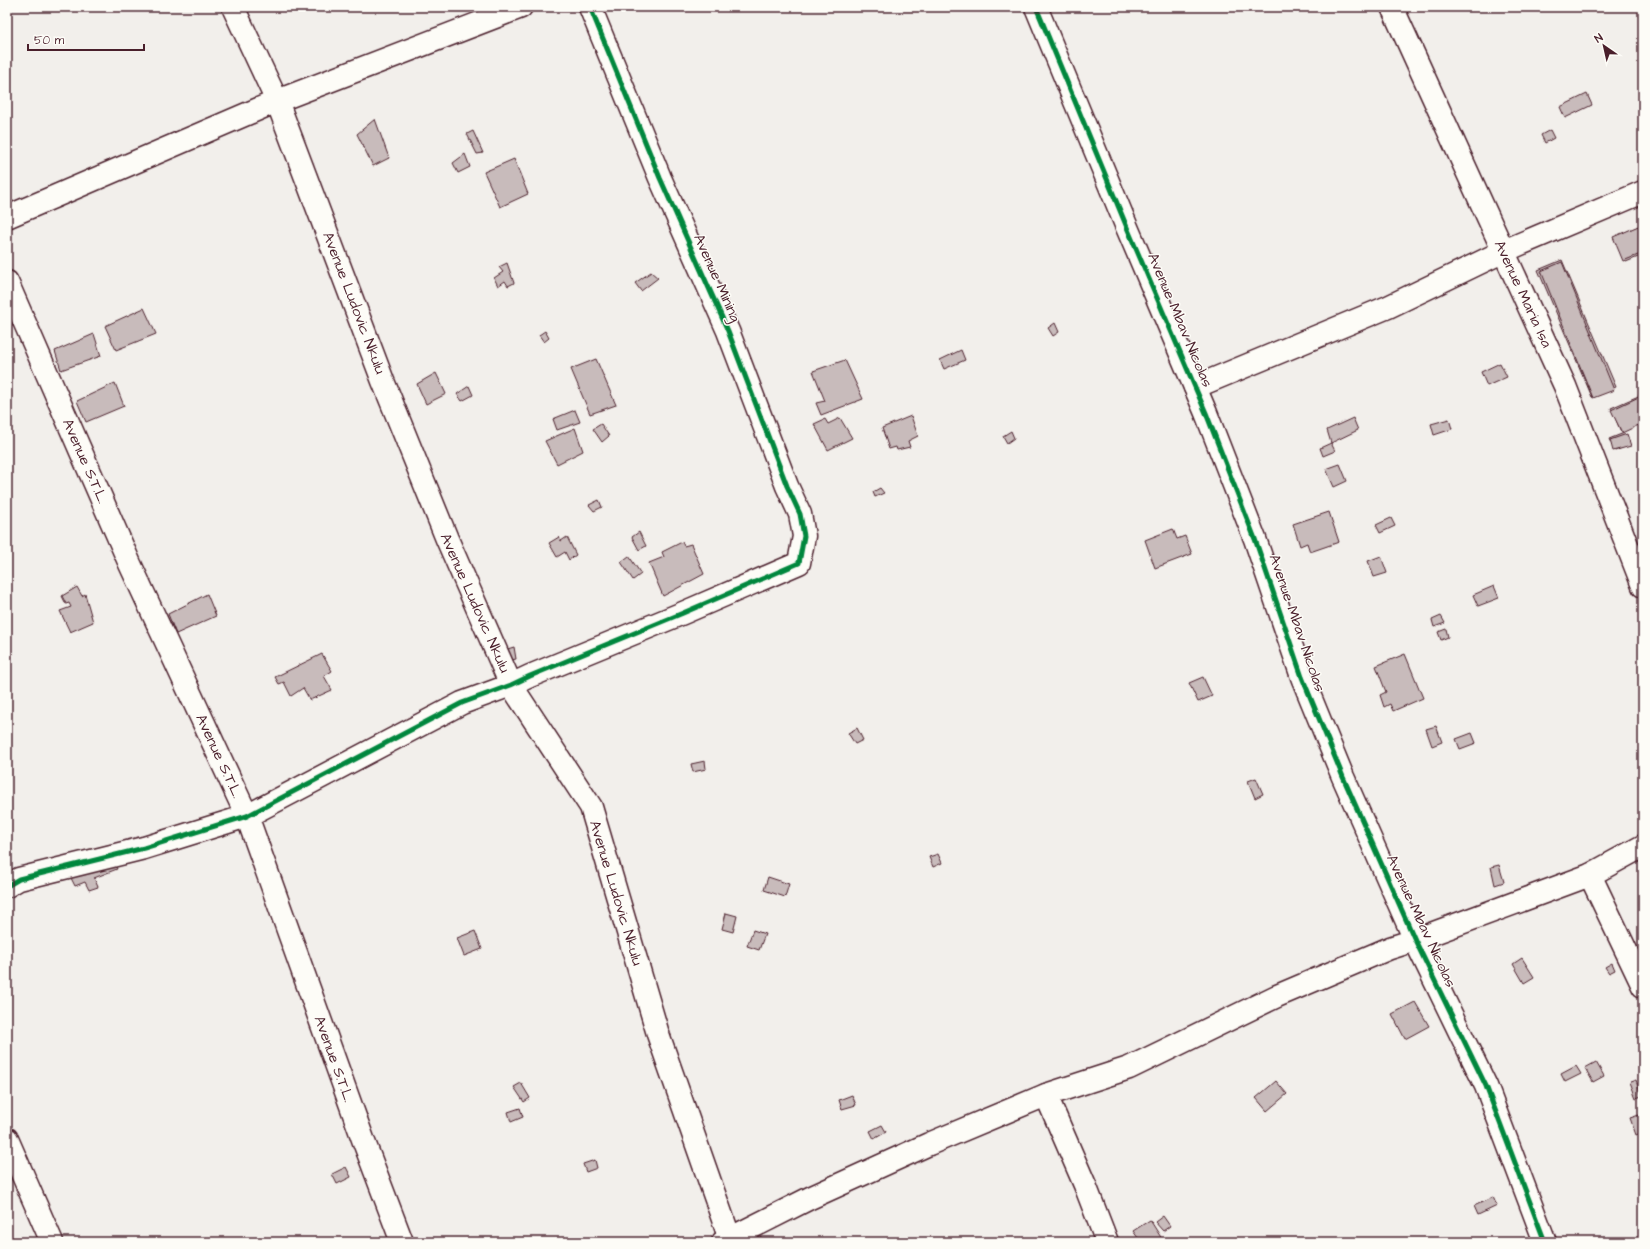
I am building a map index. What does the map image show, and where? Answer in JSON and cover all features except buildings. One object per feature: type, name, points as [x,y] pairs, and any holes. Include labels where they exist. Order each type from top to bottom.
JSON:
[{"type":"street","name":"Avenue Ludovic Nkulu","points":[[233,7],[277,101],[398,417],[447,539],[511,685],[591,807],[658,1034],[728,1241]]},
{"type":"street","points":[[7,217],[277,101],[521,7]]},
{"type":"street","name":"Avenue Mining","points":[[511,685],[799,563],[804,536],[800,514],[787,486],[728,331],[660,178],[590,7]]},
{"type":"street","name":"Avenue Mbav Nicolas","points":[[1036,7],[1195,387],[1255,539],[1302,677],[1343,777],[1415,940],[1486,1086],[1545,1242]]},
{"type":"street","name":"Avenue Maria Isa","points":[[1392,7],[1565,386],[1643,586]]},
{"type":"street","points":[[1195,387],[1388,307],[1504,251],[1643,192]]},
{"type":"street","name":"Avenue S.T.L.","points":[[7,282],[130,564],[247,816],[364,1142],[402,1242]]},
{"type":"street","points":[[7,886],[19,879],[144,848],[247,816],[462,703],[511,685]]},
{"type":"street","points":[[728,1241],[817,1195],[928,1144],[1046,1095],[1129,1068],[1277,996],[1390,948],[1590,875],[1643,846]]},
{"type":"street","points":[[1590,875],[1643,986]]},
{"type":"street","points":[[1046,1095],[1085,1185],[1107,1242]]},
{"type":"street","points":[[7,1139],[52,1242]]},
{"type":"cycle path","points":[[7,886],[19,879],[144,848],[247,816],[462,703],[511,685],[799,563],[804,536],[800,514],[787,486],[728,331],[660,178],[590,7]]},
{"type":"cycle path","points":[[1036,7],[1206,413],[1255,539],[1302,677],[1343,777],[1415,940],[1486,1086],[1545,1242]]}]
